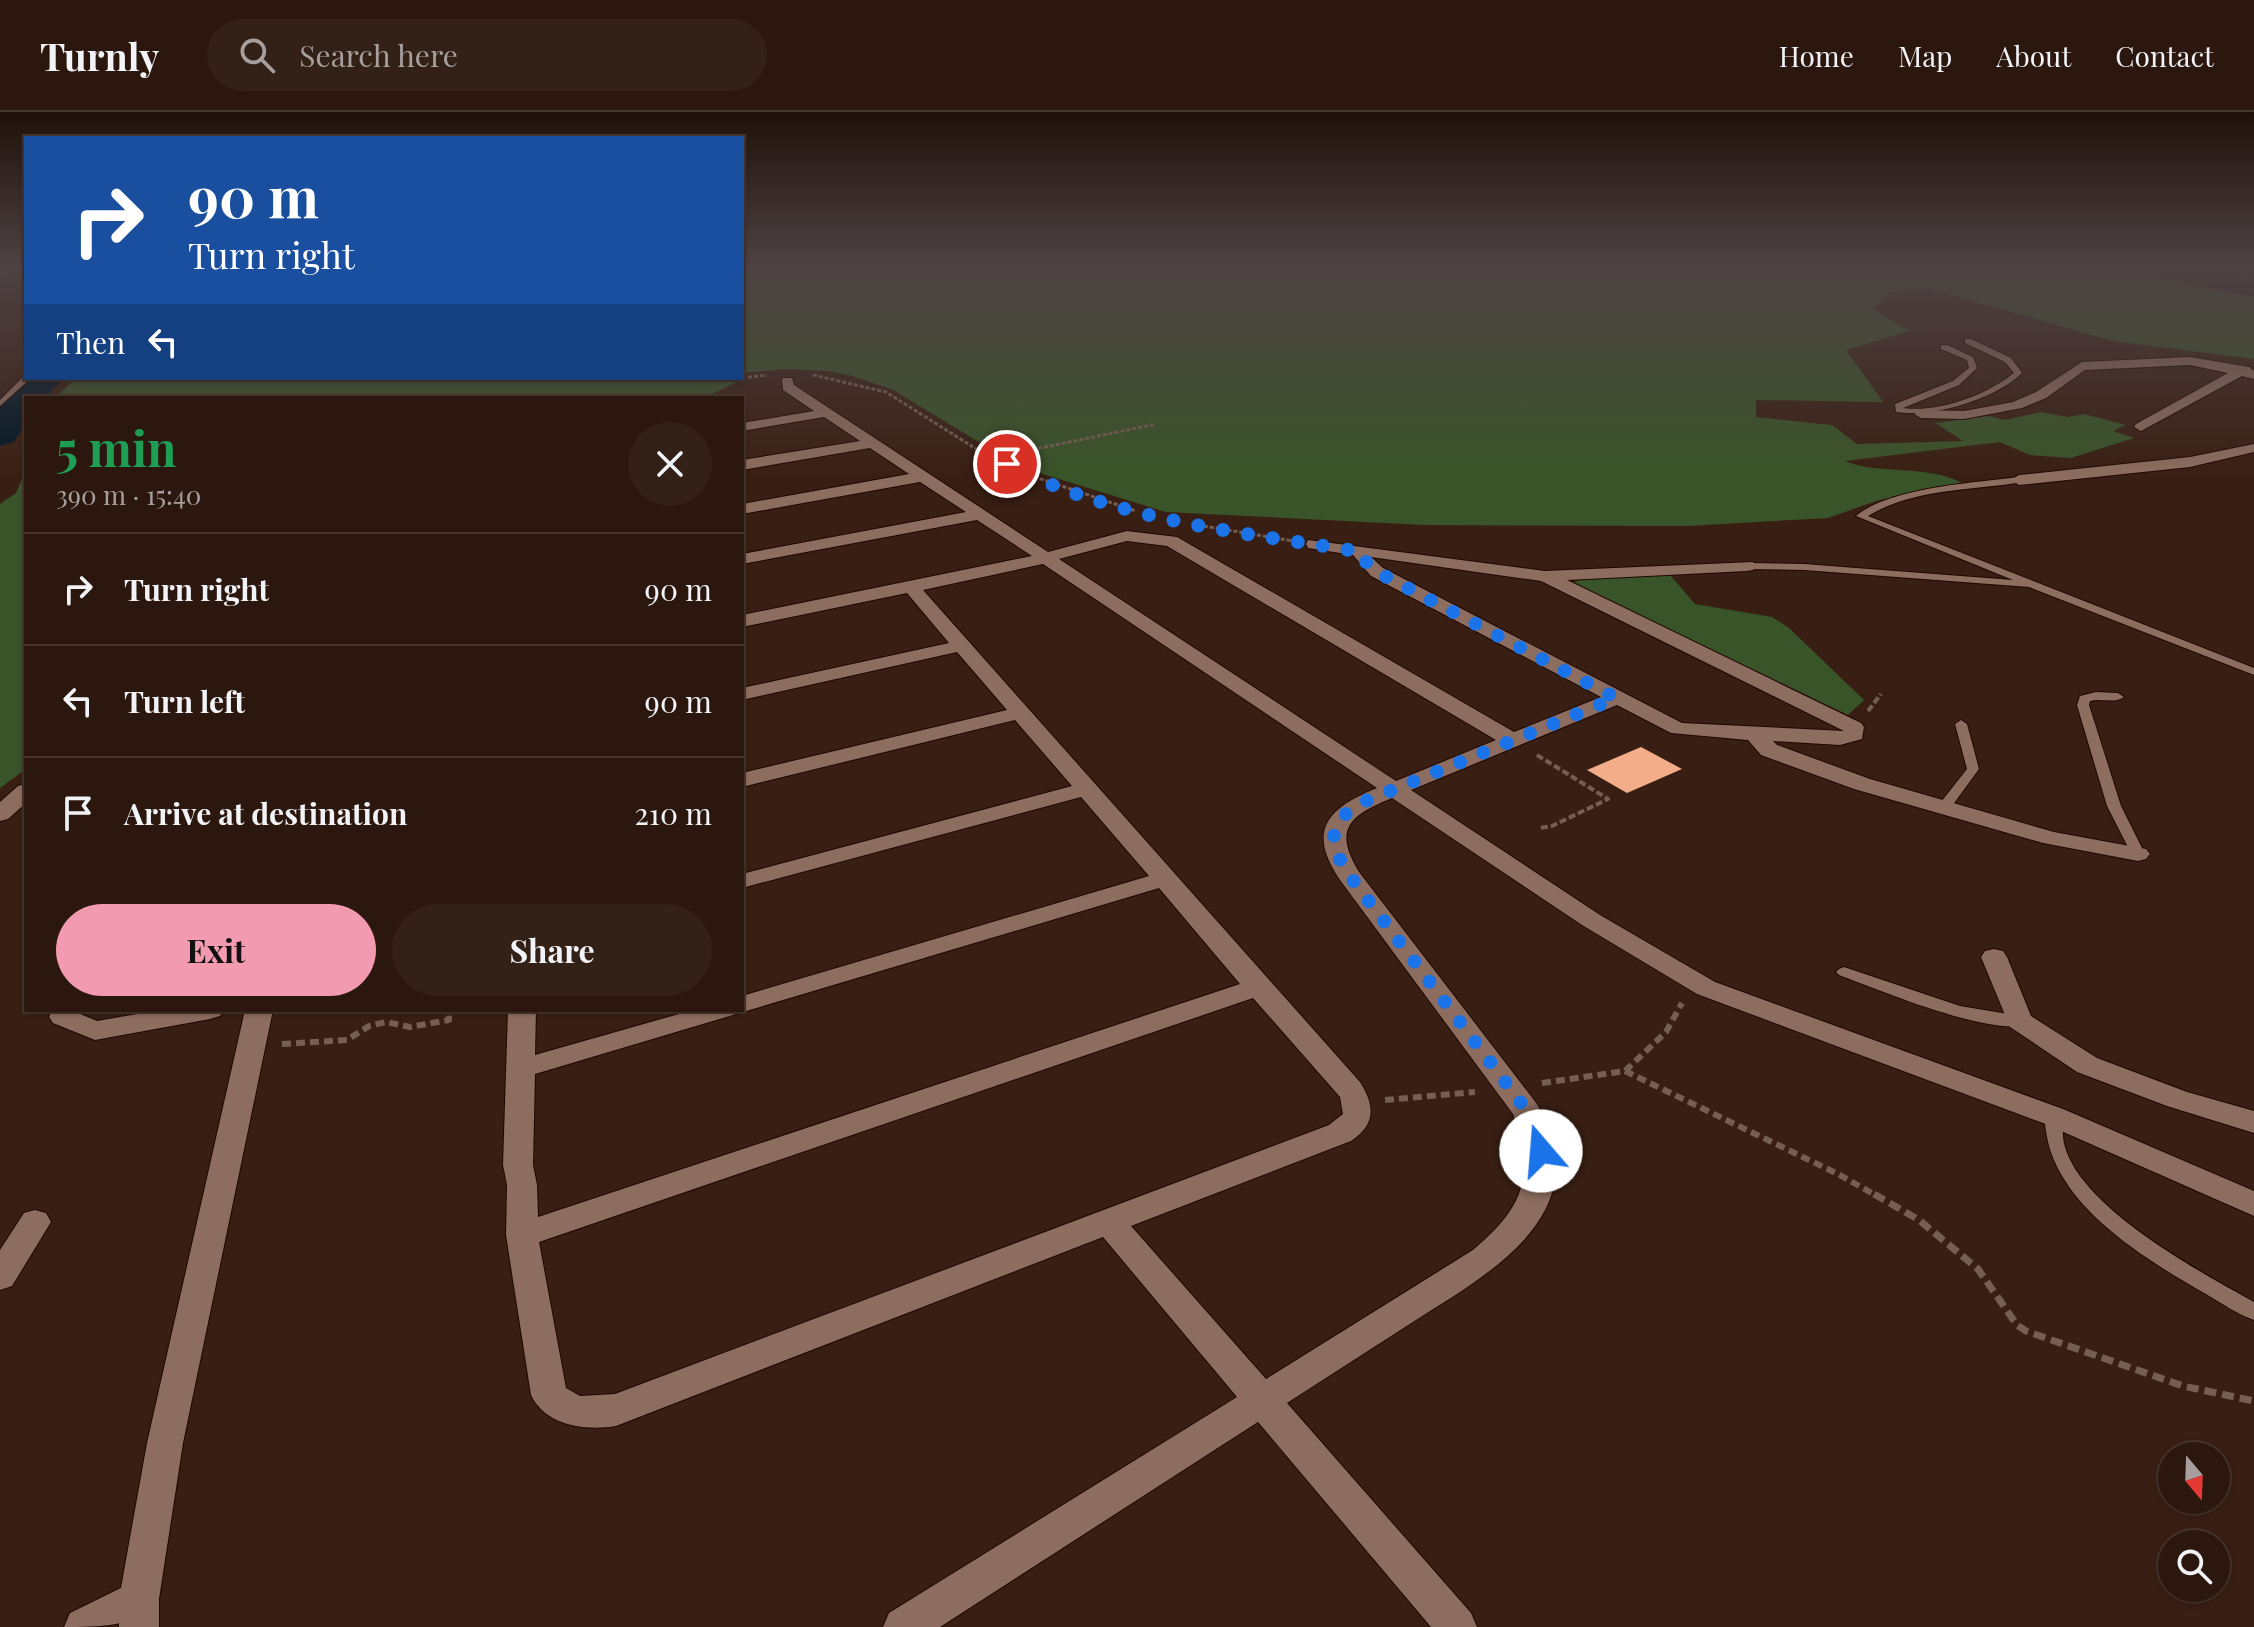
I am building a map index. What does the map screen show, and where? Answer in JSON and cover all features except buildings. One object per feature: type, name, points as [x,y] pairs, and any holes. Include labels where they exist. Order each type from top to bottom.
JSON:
[{"type":"street","points":[[1921,414],[1964,415],[2017,405],[2041,395],[2082,366],[2190,361],[2249,371]]},
{"type":"street","points":[[2141,427],[2249,371]]},
{"type":"street","points":[[787,381],[788,387],[870,444],[1591,920],[1692,982],[2053,1116],[2254,1204]]},
{"type":"street","points":[[744,427],[826,413]]},
{"type":"street","points":[[744,465],[870,444]]},
{"type":"street","points":[[2019,480],[2190,462],[2254,448]]},
{"type":"street","points":[[744,509],[921,477]]},
{"type":"street","points":[[744,559],[977,515]]},
{"type":"street","points":[[744,621],[1044,558],[1127,536],[1177,543],[1512,740]]},
{"type":"street","points":[[1314,544],[1545,576],[1747,566]]},
{"type":"street","points":[[1361,552],[1364,560],[1377,572],[1678,729],[1840,739],[1855,735],[1854,727],[1545,576]]},
{"type":"street","points":[[522,1012],[518,1165],[522,1235],[549,1395],[558,1405],[596,1414],[616,1410],[1109,1222],[1340,1133],[1352,1125],[1359,1114],[1359,1102],[1350,1089],[911,587]]},
{"type":"street","points":[[744,694],[960,646]]},
{"type":"street","points":[[903,1627],[1485,1259],[1506,1242],[1527,1218],[1537,1197],[1541,1151],[1527,1111],[1349,875],[1333,847],[1333,833],[1343,816],[1361,803],[1616,698]]},
{"type":"street","points":[[744,780],[1020,713]]},
{"type":"street","points":[[1754,733],[1769,750],[1790,759],[2051,838],[2138,854]]},
{"type":"street","points":[[744,880],[1087,789]]},
{"type":"street","points":[[0,814],[24,793]]},
{"type":"street","points":[[744,1004],[1165,879]]},
{"type":"street","points":[[1994,957],[2020,1021],[2087,1065],[2177,1099],[2254,1122]]},
{"type":"street","points":[[522,1235],[1258,987]]},
{"type":"street","points":[[65,1012],[63,1017],[95,1031],[199,1012]]},
{"type":"street","points":[[84,1627],[139,1613],[165,1443],[259,1012]]},
{"type":"street","points":[[522,1068],[718,1012]]},
{"type":"street","points":[[0,1277],[35,1222]]},
{"type":"street","points":[[1109,1222],[1457,1627]]},
{"type":"lane","points":[[1944,347],[1970,359],[1973,368],[1956,383],[1897,408],[1921,414],[1991,390],[2011,381],[2018,373],[2008,360],[1968,341]]},
{"type":"lane","points":[[0,404],[25,380]]},
{"type":"lane","points":[[0,389],[15,388]]},
{"type":"lane","points":[[2019,480],[1935,492],[1872,507],[1861,516],[2254,672]]},
{"type":"lane","points":[[1747,566],[1804,567],[1994,583],[2036,583]]},
{"type":"lane","points":[[2118,697],[2096,696],[2084,699],[2083,705],[2114,806],[2138,854]]},
{"type":"lane","points":[[1944,807],[1973,769],[1961,724]]},
{"type":"lane","points":[[1844,972],[1939,1003],[2008,1022],[2020,1021]]},
{"type":"lane","points":[[2053,1116],[2051,1134],[2065,1164],[2090,1199],[2138,1242],[2174,1267],[2254,1312]]},
{"type":"path","points":[[802,373],[836,378],[886,392],[972,449],[1029,475],[1137,512]]},
{"type":"path","points":[[744,378],[771,374]]},
{"type":"path","points":[[1007,464],[1014,456],[1031,450],[1156,424]]},
{"type":"path","points":[[1189,524],[1314,544]]},
{"type":"path","points":[[1539,828],[1552,826],[1608,799],[1555,766]]},
{"type":"path","points":[[1625,1071],[1666,1032],[1682,1002]]},
{"type":"path","points":[[279,1045],[347,1040],[369,1026],[386,1022],[410,1027],[449,1020],[449,1012]]},
{"type":"path","points":[[1533,1084],[1625,1071],[1838,1174],[1919,1220],[1978,1269],[2017,1325],[2026,1331],[2183,1386],[2254,1401]]},
{"type":"path","points":[[1380,1101],[1460,1094]]},
{"type":"green space","points":[[744,338],[1887,338],[1846,350],[1883,402],[1756,400],[1756,417],[1832,425],[1857,444],[1963,441],[1935,423],[1989,416],[2005,420],[2041,412],[2068,417],[2084,414],[2126,425],[2113,431],[2134,438],[2071,458],[2030,455],[2000,442],[1845,461],[1873,468],[1934,474],[1965,484],[1879,500],[1828,518],[1687,526],[1424,525],[1166,512],[1020,467],[893,390],[828,371],[785,369],[744,373]]},
{"type":"green space","points":[[2101,338],[2254,338],[2254,359]]},
{"type":"green space","points":[[74,380],[739,381],[708,396],[57,396]]},
{"type":"green space","points":[[24,474],[24,770],[0,788],[0,504],[16,493]]},
{"type":"green space","points":[[1670,575],[1695,604],[1772,617],[1789,628],[1864,700],[1848,715],[1573,583],[1581,579]]},
{"type":"waterway","points":[[26,396],[44,380]]},
{"type":"waterway","points":[[0,434],[24,398]]},
{"type":"route","points":[[1007,464],[1112,505],[1173,521],[1361,552],[1364,560],[1377,572],[1616,698],[1361,803],[1343,816],[1333,833],[1336,856],[1349,875],[1527,1111],[1541,1151]]}]
